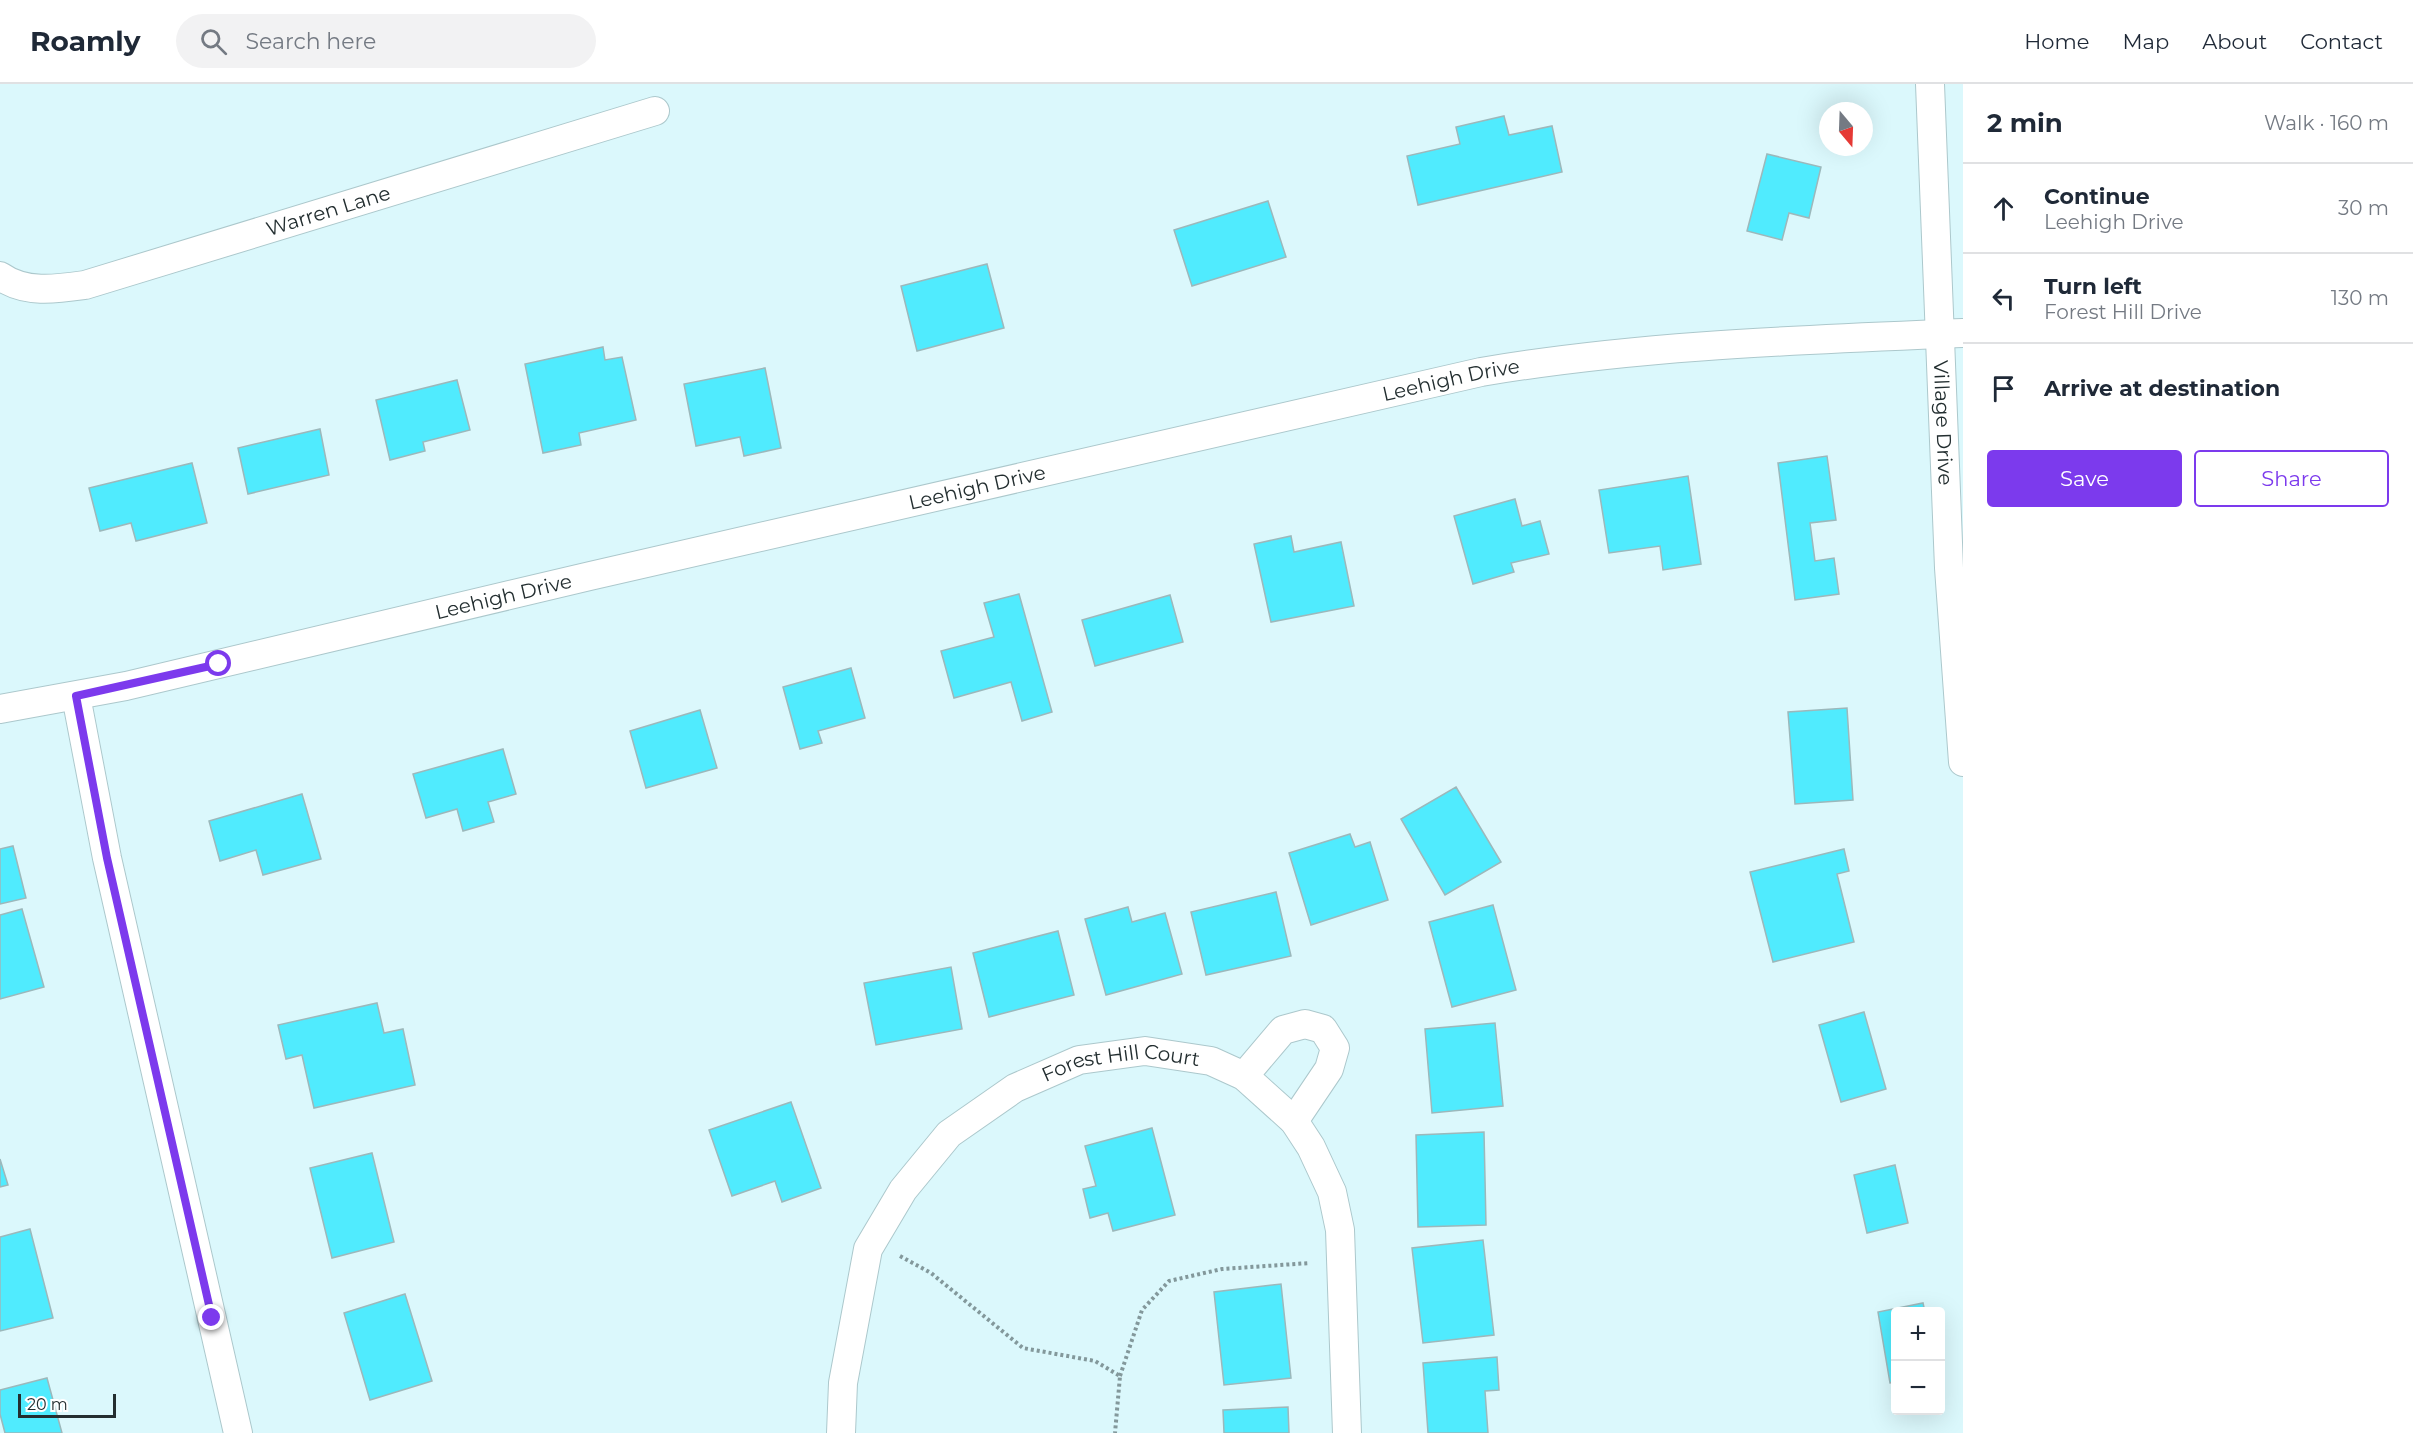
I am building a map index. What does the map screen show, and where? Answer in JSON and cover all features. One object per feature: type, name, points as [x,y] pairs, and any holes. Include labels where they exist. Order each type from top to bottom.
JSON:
[{"type":"street","name":"Village Drive","points":[[1930,84],[1951,333],[1948,568],[1963,762]]},
{"type":"street","name":"Warren Lane","points":[[0,276],[21,286],[46,290],[85,285],[655,111]]},
{"type":"street","name":"Leehigh Drive","points":[[0,709],[76,696],[1481,372],[1553,360],[1635,351],[1951,333]]},
{"type":"street","points":[[76,696],[107,858],[238,1433]]},
{"type":"street","points":[[1244,1076],[1283,1030],[1305,1024],[1323,1029],[1335,1048],[1329,1069],[1294,1121]]},
{"type":"street","name":"Forest Hill Court","points":[[841,1433],[843,1383],[867,1249],[903,1190],[949,1134],[1015,1088],[1079,1060],[1145,1051],[1211,1061],[1244,1076],[1294,1121],[1311,1147],[1332,1192],[1340,1230],[1347,1433]]},
{"type":"path","points":[[873,1241],[931,1273],[1023,1348],[1095,1361],[1120,1376]]},
{"type":"path","points":[[1115,1433],[1120,1376],[1142,1310],[1168,1281],[1222,1269],[1341,1261]]},
{"type":"building","points":[[1504,116],[1509,135],[1552,126],[1562,172],[1418,205],[1407,156],[1460,144],[1456,127]]},
{"type":"building","points":[[1767,154],[1821,167],[1809,218],[1789,213],[1782,240],[1747,231]]},
{"type":"building","points":[[1268,201],[1286,257],[1192,286],[1174,230]]},
{"type":"building","points":[[987,264],[1004,328],[917,351],[901,286]]},
{"type":"building","points":[[603,347],[605,360],[622,357],[636,420],[579,433],[581,445],[543,453],[525,364]]},
{"type":"building","points":[[765,368],[781,448],[744,456],[740,437],[696,446],[684,384]]},
{"type":"building","points":[[457,380],[470,430],[423,442],[425,451],[390,460],[376,400]]},
{"type":"building","points":[[320,429],[329,475],[248,494],[238,448]]},
{"type":"building","points":[[1827,456],[1836,520],[1810,523],[1815,561],[1834,558],[1839,594],[1795,600],[1778,463]]},
{"type":"building","points":[[192,463],[207,523],[136,541],[131,523],[100,531],[89,488]]},
{"type":"building","points":[[1688,476],[1701,564],[1663,570],[1660,546],[1609,553],[1599,490]]},
{"type":"building","points":[[1515,499],[1522,526],[1540,521],[1549,554],[1511,563],[1514,572],[1473,584],[1454,516]]},
{"type":"building","points":[[1291,536],[1294,552],[1341,542],[1354,606],[1271,622],[1254,544]]},
{"type":"building","points":[[1019,594],[1052,712],[1022,721],[1011,682],[954,698],[941,651],[994,637],[984,603]]},
{"type":"building","points":[[1170,595],[1183,642],[1095,666],[1082,620]]},
{"type":"building","points":[[851,668],[865,718],[818,731],[822,743],[800,749],[783,687]]},
{"type":"building","points":[[1847,708],[1853,800],[1795,804],[1788,712]]},
{"type":"building","points":[[700,710],[717,768],[646,788],[630,731]]},
{"type":"building","points":[[503,749],[516,794],[488,802],[494,822],[463,831],[457,809],[426,818],[413,774]]},
{"type":"building","points":[[1456,787],[1501,862],[1445,895],[1401,819]]},
{"type":"building","points":[[302,794],[321,859],[263,875],[256,850],[220,861],[209,821]]},
{"type":"building","points":[[1350,834],[1355,847],[1370,842],[1388,900],[1311,925],[1289,853]]},
{"type":"building","points":[[13,846],[26,898],[0,904],[0,849]]},
{"type":"building","points":[[1844,849],[1849,871],[1837,874],[1854,942],[1773,962],[1750,872]]},
{"type":"building","points":[[1276,892],[1291,956],[1206,975],[1191,912]]},
{"type":"building","points":[[1493,905],[1516,990],[1452,1007],[1429,922]]},
{"type":"building","points":[[1128,907],[1132,922],[1165,913],[1182,974],[1106,995],[1085,919]]},
{"type":"building","points":[[22,909],[44,987],[0,999],[0,915]]},
{"type":"building","points":[[1058,931],[1074,995],[989,1017],[973,953]]},
{"type":"building","points":[[951,967],[962,1029],[876,1045],[864,983]]},
{"type":"building","points":[[377,1003],[384,1033],[403,1029],[415,1085],[314,1108],[302,1055],[286,1059],[278,1025]]},
{"type":"building","points":[[1864,1012],[1886,1089],[1841,1102],[1819,1025]]},
{"type":"building","points":[[1495,1023],[1503,1106],[1432,1113],[1425,1029]]},
{"type":"building","points":[[791,1102],[821,1188],[782,1202],[775,1181],[732,1196],[709,1130]]},
{"type":"building","points":[[1152,1128],[1175,1215],[1113,1231],[1108,1213],[1090,1218],[1083,1189],[1096,1186],[1085,1146]]},
{"type":"building","points":[[1484,1132],[1486,1225],[1418,1227],[1416,1135]]},
{"type":"building","points":[[372,1153],[394,1242],[332,1258],[310,1168]]},
{"type":"building","points":[[0,1159],[8,1185],[0,1187]]},
{"type":"building","points":[[1895,1165],[1908,1223],[1867,1233],[1854,1175]]},
{"type":"building","points":[[30,1229],[53,1318],[0,1331],[0,1237]]},
{"type":"building","points":[[1483,1240],[1494,1335],[1423,1343],[1412,1248]]},
{"type":"building","points":[[1281,1284],[1291,1378],[1224,1385],[1214,1292]]},
{"type":"building","points":[[405,1294],[432,1381],[370,1400],[344,1313]]},
{"type":"building","points":[[1923,1303],[1924,1307],[1903,1307]]},
{"type":"building","points":[[1891,1309],[1891,1383],[1890,1383],[1878,1312]]},
{"type":"building","points":[[1497,1357],[1499,1390],[1485,1391],[1488,1433],[1428,1433],[1423,1363]]},
{"type":"building","points":[[47,1378],[62,1433],[5,1433],[0,1414],[0,1390]]},
{"type":"building","points":[[1288,1407],[1289,1433],[1224,1433],[1223,1410]]},
{"type":"route","points":[[212,1318],[107,858],[76,696],[219,664]]}]
